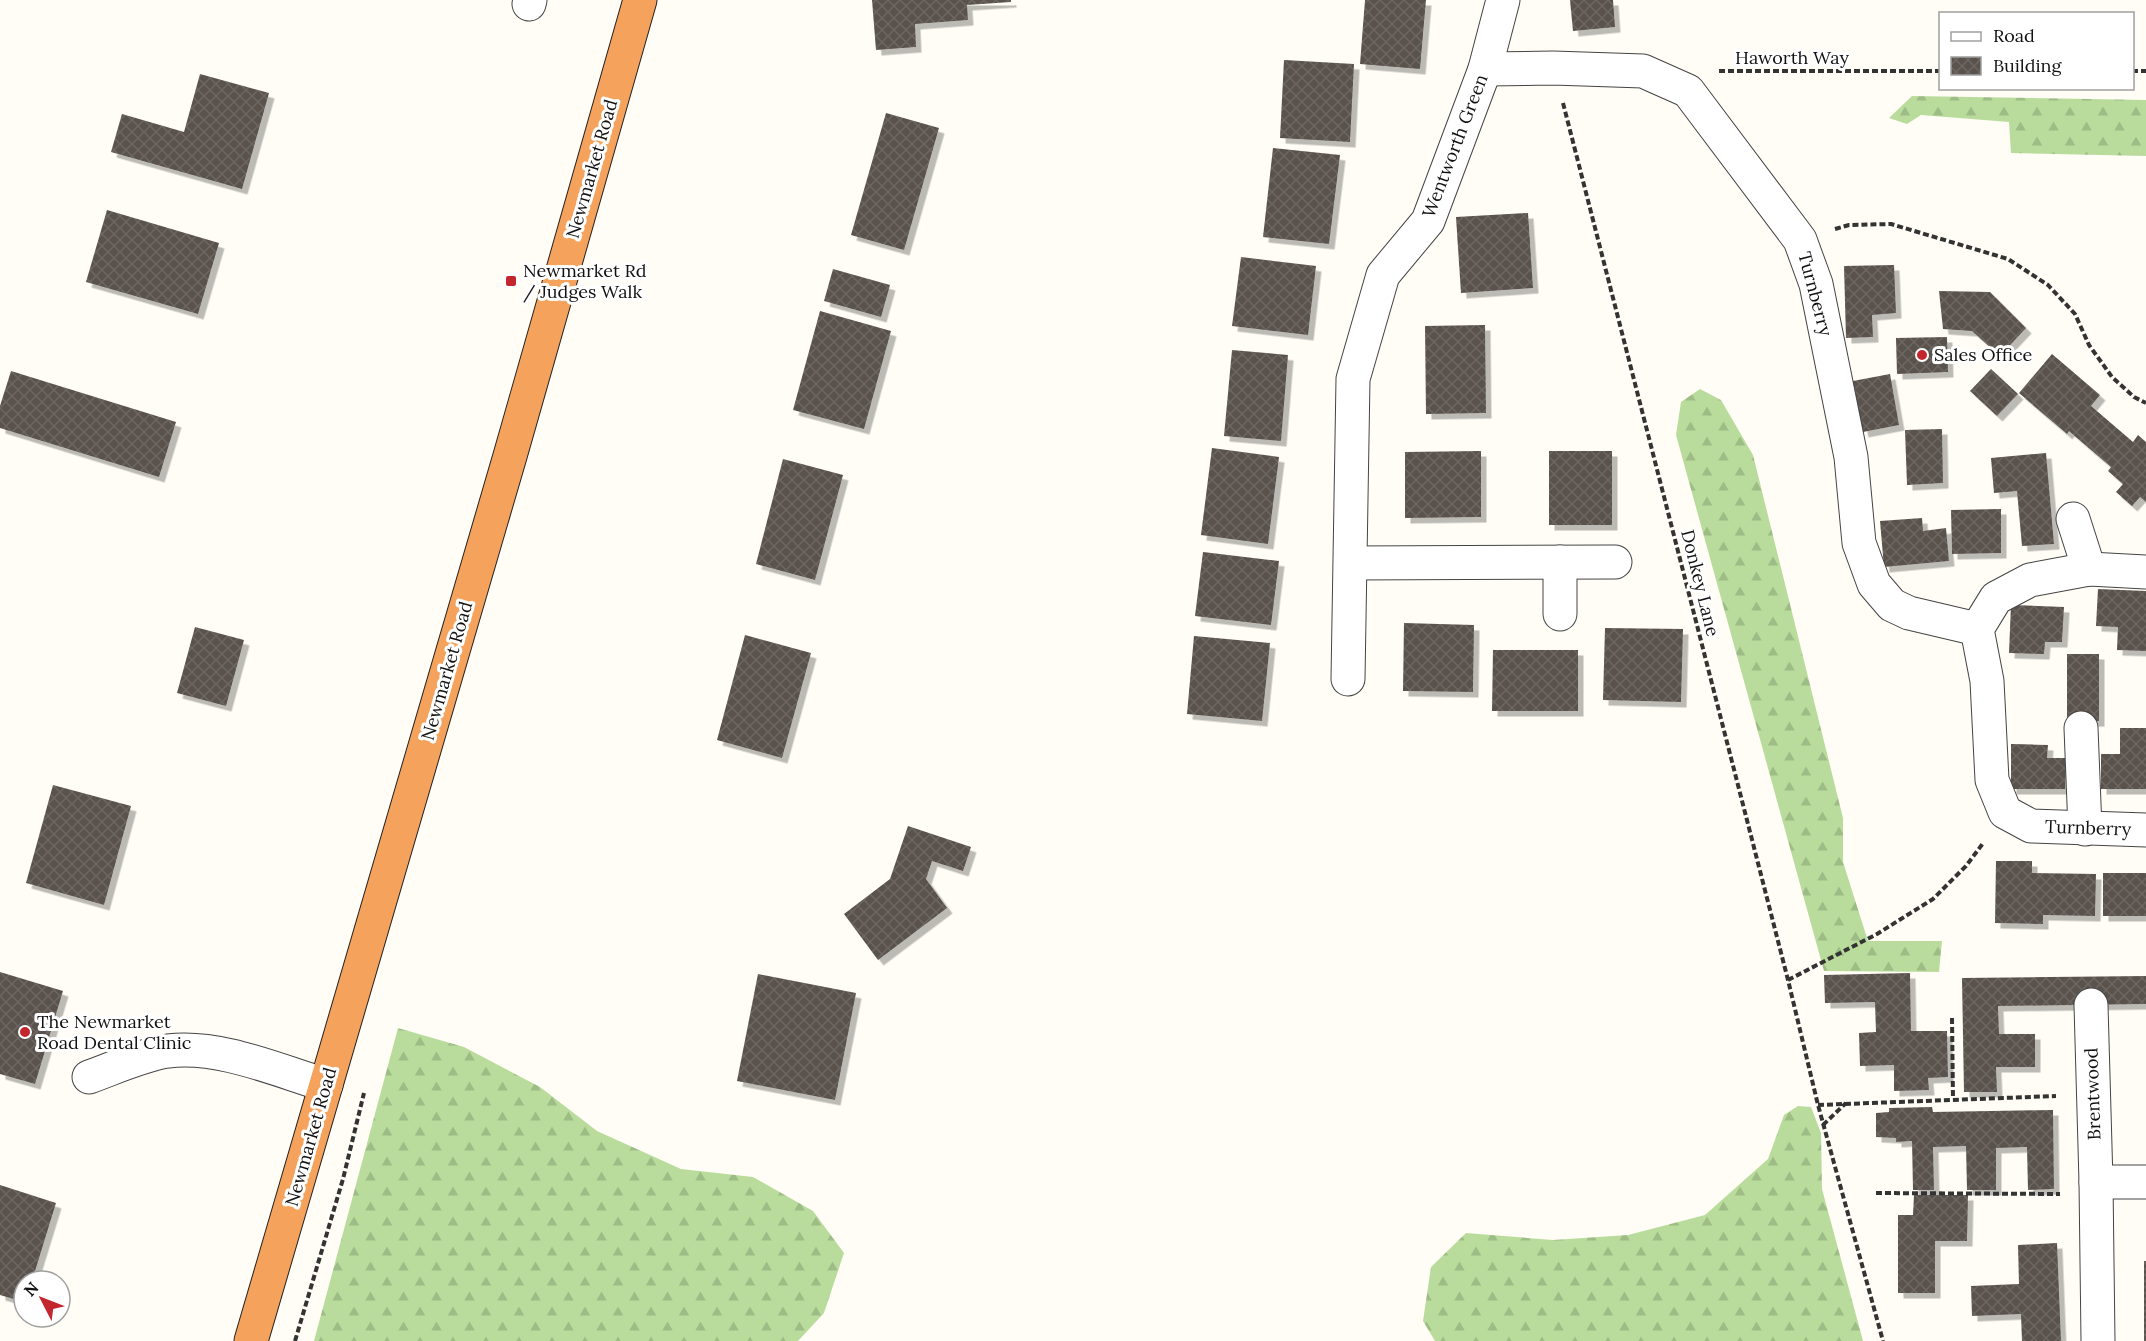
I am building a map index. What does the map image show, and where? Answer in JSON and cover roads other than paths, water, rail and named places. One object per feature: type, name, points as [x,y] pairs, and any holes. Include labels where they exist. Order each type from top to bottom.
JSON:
[{"type":"highway","name":"Newmarket Road","points":[[251,1341],[640,0]]},
{"type":"street","name":"Wentworth Green","points":[[1348,680],[1353,379],[1383,275],[1428,222],[1485,69],[1503,0]]},
{"type":"street","name":"Turnberry","points":[[1485,69],[1553,68],[1643,71],[1688,91],[1800,240],[1816,284],[1851,457],[1859,543],[1874,584],[1892,605],[1909,613],[1977,629],[1987,681],[1992,780],[2005,812],[2031,826],[2146,830]]},
{"type":"street","points":[[2073,519],[2089,569]]},
{"type":"street","points":[[1351,562],[1615,562]]},
{"type":"street","points":[[1560,562],[1560,614]]},
{"type":"street","points":[[1977,629],[1996,598],[2030,580],[2089,569],[2146,572]]},
{"type":"street","points":[[2081,728],[2085,829]]},
{"type":"street","name":"Brentwood","points":[[2091,1005],[2098,1341]]},
{"type":"street","points":[[89,1077],[166,1052],[197,1050],[238,1058],[326,1085]]},
{"type":"street","points":[[2096,1188],[2146,1182]]},
{"type":"place","name":"Newmarket Rd / Judges Walk","points":[[511,281]]},
{"type":"place","name":"Sales Office","points":[[1922,355]]},
{"type":"place","name":"The Newmarket Road Dental Clinic","points":[[25,1032]]}]
